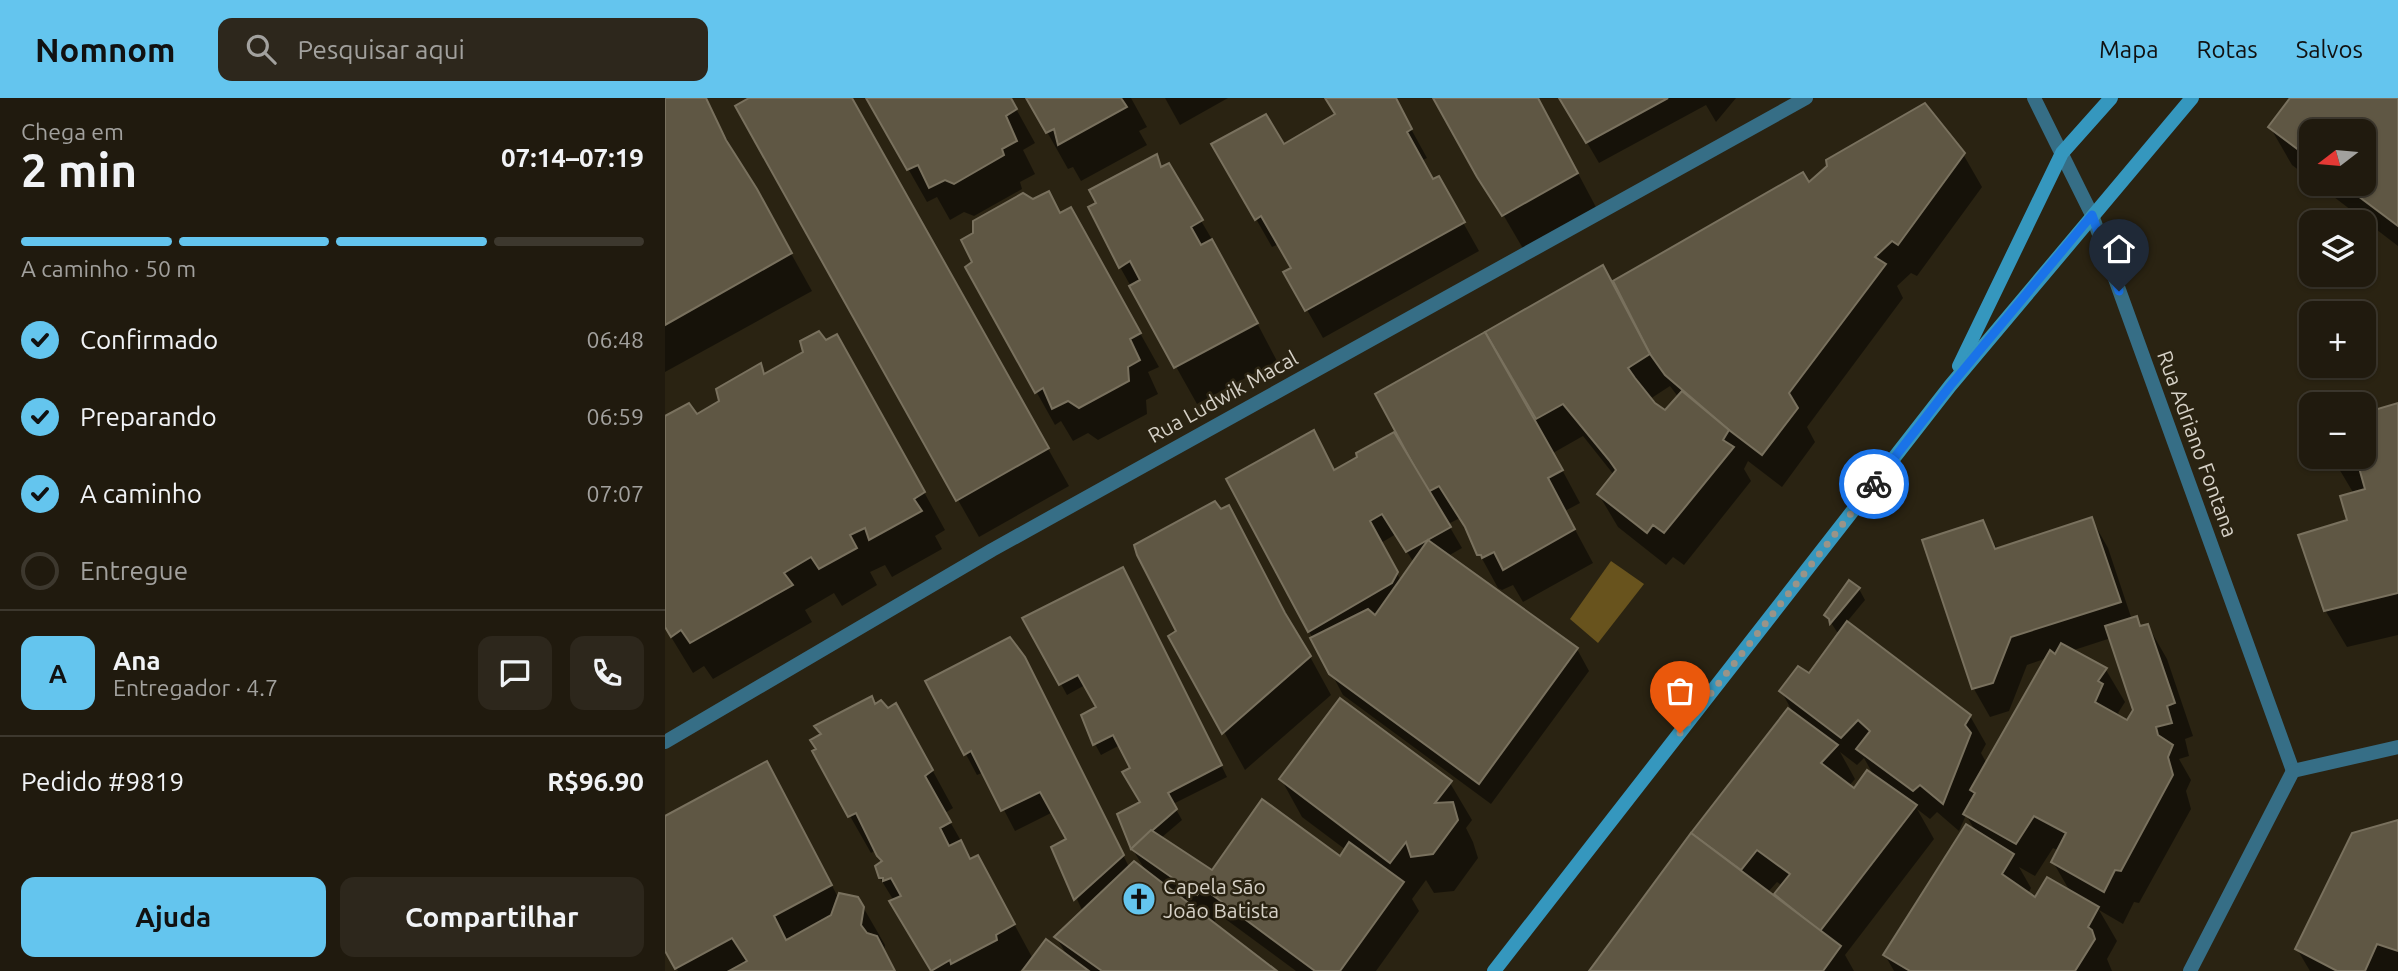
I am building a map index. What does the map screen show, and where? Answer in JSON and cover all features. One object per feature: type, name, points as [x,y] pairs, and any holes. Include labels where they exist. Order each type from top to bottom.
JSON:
[{"type":"street","name":"Rua Ludwik Macal","points":[[665,742],[992,550],[1806,98]]},
{"type":"street","name":"Rua Adriano Fontana","points":[[2034,98],[2092,215],[2293,771]]},
{"type":"street","points":[[1950,386],[2062,153],[2111,98]]},
{"type":"street","points":[[1494,971],[1950,386],[2192,98]]},
{"type":"street","points":[[2190,971],[2293,771],[2398,747]]},
{"type":"shaded area","points":[[1611,561],[1644,584],[1598,643],[1570,619]]},
{"type":"building","points":[[665,98],[706,98],[726,140],[792,253],[665,325]]},
{"type":"building","points":[[749,98],[852,98],[1049,448],[956,501],[735,106]]},
{"type":"building","points":[[866,98],[1011,98],[1017,109],[1006,116],[1017,141],[1002,149],[1004,155],[954,184],[945,180],[929,188],[918,165],[907,170]]},
{"type":"building","points":[[1026,98],[1121,98],[1127,107],[1058,145],[1054,129],[1046,133]]},
{"type":"building","points":[[1325,98],[1396,98],[1412,129],[1407,132],[1433,179],[1439,176],[1465,222],[1305,311],[1283,272],[1291,268],[1261,216],[1255,220],[1211,144],[1266,114],[1284,144],[1335,114]]},
{"type":"building","points":[[1433,98],[1538,98],[1578,173],[1502,216]]},
{"type":"building","points":[[1559,98],[1668,98],[1586,143]]},
{"type":"building","points":[[2290,98],[2398,98],[2398,226],[2358,196],[2377,196],[2377,119],[2299,119],[2299,150],[2268,127]]},
{"type":"building","points":[[1925,103],[1965,153],[1898,245],[1892,241],[1875,257],[1886,264],[1789,393],[1798,408],[1762,455],[1665,375],[1650,354],[1613,281],[1803,172],[1809,182],[1827,166],[1826,160]]},
{"type":"building","points":[[1157,154],[1161,167],[1169,163],[1203,220],[1191,227],[1201,245],[1212,239],[1258,323],[1174,368],[1129,286],[1140,280],[1130,261],[1119,268],[1088,207],[1096,203],[1089,190]]},
{"type":"building","points":[[1049,191],[1060,213],[1071,207],[1141,333],[1130,339],[1140,360],[1128,367],[1129,381],[1079,408],[1068,401],[1052,409],[1043,388],[1035,393],[965,267],[972,262],[961,240],[973,233],[973,221],[1023,193],[1033,199]]},
{"type":"building","points":[[1603,265],[1650,354],[1628,368],[1635,378],[1655,403],[1665,410],[1682,391],[1729,430],[1723,440],[1734,447],[1664,533],[1653,525],[1647,533],[1597,494],[1616,470],[1563,404],[1536,419],[1485,332]]},
{"type":"building","points":[[819,331],[826,340],[837,334],[925,492],[914,499],[922,511],[869,540],[865,528],[850,535],[857,548],[819,569],[811,557],[784,573],[793,585],[690,643],[681,630],[671,637],[665,627],[665,416],[689,403],[697,414],[719,401],[716,389],[761,363],[764,374],[803,352],[800,341]]},
{"type":"building","points":[[1485,332],[1563,470],[1548,478],[1575,529],[1503,570],[1494,552],[1482,558],[1477,555],[1465,527],[1439,486],[1428,492],[1375,394]]},
{"type":"building","points":[[2398,403],[2398,593],[2324,611],[2298,535],[2347,520],[2340,496],[2365,489],[2359,469],[2376,469],[2376,409]]},
{"type":"building","points":[[1314,430],[1334,470],[1357,457],[1356,453],[1394,432],[1451,527],[1406,552],[1382,514],[1370,521],[1398,572],[1392,583],[1308,632],[1226,479]]},
{"type":"building","points":[[1215,501],[1221,509],[1229,505],[1285,613],[1311,656],[1222,734],[1168,636],[1176,631],[1134,545]]},
{"type":"building","points":[[2092,517],[2121,602],[2011,637],[1993,683],[1972,689],[1922,540],[1983,520],[1995,549]]},
{"type":"building","points":[[1428,540],[1578,648],[1479,784],[1329,674],[1310,638],[1368,609],[1375,615]]},
{"type":"building","points":[[1123,567],[1222,765],[1168,793],[1177,809],[1131,849],[1117,814],[1140,802],[1122,772],[1130,768],[1113,735],[1093,745],[1081,715],[1096,707],[1078,675],[1059,685],[1022,618]]},
{"type":"building","points":[[1849,580],[1860,588],[1830,624],[1824,615]]},
{"type":"building","points":[[2137,616],[2140,626],[2148,624],[2175,703],[2167,706],[2172,723],[2156,727],[2158,735],[2173,745],[2168,757],[2173,775],[2121,871],[2115,870],[2104,892],[2051,862],[2066,833],[2034,816],[2016,844],[1963,814],[1975,793],[1970,790],[2050,650],[2055,654],[2061,643],[2107,668],[2098,681],[2103,684],[2095,702],[2127,720],[2133,710],[2105,626]]},
{"type":"building","points":[[1847,621],[1971,715],[1965,725],[1971,733],[1943,804],[1920,785],[1913,791],[1856,749],[1870,731],[1858,720],[1841,738],[1779,691],[1798,666],[1809,673]]},
{"type":"building","points":[[1010,637],[1025,657],[1124,855],[1074,900],[1051,847],[1066,839],[1040,792],[1001,811],[971,751],[964,755],[925,681]]},
{"type":"building","points":[[872,696],[875,704],[881,700],[888,708],[896,703],[933,770],[925,776],[951,822],[940,828],[949,846],[961,840],[970,859],[978,855],[1015,924],[996,935],[997,940],[951,964],[950,960],[931,971],[889,901],[901,896],[891,878],[883,881],[883,878],[879,878],[875,866],[882,861],[856,813],[848,817],[812,751],[816,749],[810,740],[821,734],[814,726]]},
{"type":"building","points":[[1340,698],[1452,781],[1435,803],[1453,802],[1458,820],[1433,854],[1411,857],[1406,842],[1390,863],[1279,779]]},
{"type":"building","points":[[1788,708],[1838,745],[1821,763],[1854,788],[1867,770],[1917,805],[1820,931],[1774,894],[1790,874],[1757,850],[1741,870],[1691,833]]},
{"type":"building","points":[[767,761],[832,885],[774,916],[786,940],[831,915],[839,893],[858,897],[864,907],[861,925],[867,933],[877,936],[895,971],[729,971],[747,961],[732,938],[675,969],[665,951],[665,816]]},
{"type":"building","points":[[1262,799],[1340,856],[1349,842],[1404,882],[1340,971],[1315,971],[1203,888],[1197,895],[1131,849],[1151,830],[1212,870]]},
{"type":"building","points":[[2398,820],[2398,951],[2377,944],[2365,971],[2337,971],[2295,949],[2352,833]]},
{"type":"building","points":[[1966,824],[2014,854],[2002,874],[2035,897],[2047,877],[2099,907],[2088,927],[2095,939],[2075,971],[1910,971],[1883,955]]},
{"type":"building","points":[[1691,833],[1841,946],[1823,971],[1589,971]]},
{"type":"building","name":"Capela São João Batista","points":[[1134,861],[1277,971],[1102,971],[1054,937]]},
{"type":"building","points":[[1046,939],[1089,971],[1022,971]]},
{"type":"way so far","points":[[1680,733],[1874,484]]},
{"type":"place","name":"Capela São João Batista","points":[[1139,899]]},
{"type":"route","points":[[1874,484],[1950,386],[2092,215],[2119,291]]}]
